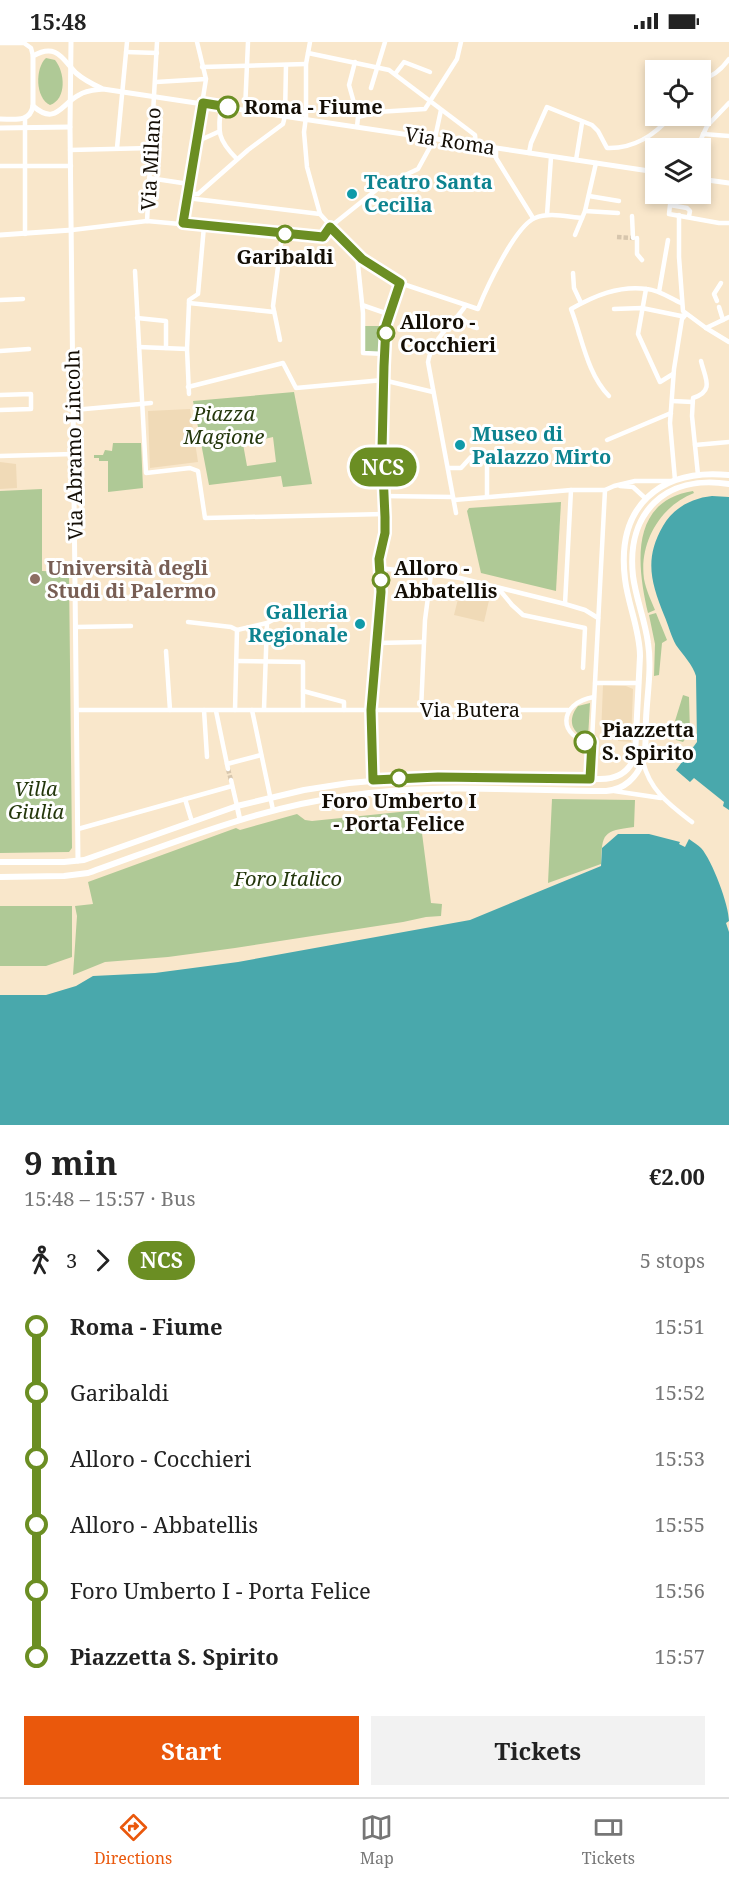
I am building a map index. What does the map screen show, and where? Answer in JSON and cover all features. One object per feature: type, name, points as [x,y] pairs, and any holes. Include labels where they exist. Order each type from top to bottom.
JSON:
[{"type":"main road","points":[[0,862],[78,861],[237,806],[323,787],[373,780],[419,777],[607,779],[619,776],[633,762],[636,750],[639,683],[639,644],[624,569],[628,527],[645,498],[663,485],[673,480],[698,475],[729,475]]},
{"type":"main road","points":[[0,877],[64,876],[88,873],[240,820],[325,799],[374,792],[410,790],[610,791],[628,783],[643,761],[649,648],[633,576],[636,530],[651,506],[673,490],[711,483],[729,484]]},
{"type":"street","points":[[0,43],[20,42],[29,45],[33,51],[31,114],[25,118],[0,119]]},
{"type":"street","name":"Via Abramo Lincoln","points":[[71,42],[70,150],[78,861]]},
{"type":"street","points":[[117,148],[127,42]]},
{"type":"street","name":"Via Milano","points":[[147,222],[157,42]]},
{"type":"street","points":[[183,223],[206,79],[197,42]]},
{"type":"street","points":[[245,110],[248,42]]},
{"type":"street","points":[[310,42],[306,64],[304,128],[307,167],[320,214],[357,255],[400,283],[478,309],[507,251],[533,218],[547,215],[582,218]]},
{"type":"street","points":[[371,88],[385,42]]},
{"type":"street","points":[[358,117],[377,112],[425,109],[457,59],[461,42]]},
{"type":"street","points":[[33,56],[52,44],[63,53],[70,67],[81,78],[103,89]]},
{"type":"street","points":[[126,52],[157,53]]},
{"type":"street","points":[[308,53],[389,70],[475,135],[476,145]]},
{"type":"street","points":[[711,76],[729,59]]},
{"type":"street","points":[[355,62],[350,93],[358,117],[357,127]]},
{"type":"street","points":[[395,74],[404,62],[430,72]]},
{"type":"street","points":[[202,67],[306,64]]},
{"type":"street","points":[[187,196],[198,195],[237,159],[283,124],[286,65]]},
{"type":"street","points":[[156,82],[206,79]]},
{"type":"street","points":[[33,106],[45,113],[53,114],[88,91],[103,89]]},
{"type":"street","name":"Via Roma","points":[[103,89],[645,170]]},
{"type":"street","points":[[701,138],[714,117],[729,103]]},
{"type":"street","points":[[221,106],[218,132],[237,159]]},
{"type":"street","points":[[529,153],[547,107],[582,123],[592,125],[607,148],[621,149],[647,137],[663,126]]},
{"type":"street","points":[[0,235],[147,222],[183,223],[281,238],[323,237],[330,227],[380,187],[418,169],[435,138],[441,110]]},
{"type":"street","points":[[25,118],[25,234]]},
{"type":"street","points":[[576,160],[582,123]]},
{"type":"street","points":[[0,128],[70,127]]},
{"type":"street","points":[[196,142],[218,132]]},
{"type":"street","points":[[703,134],[729,136]]},
{"type":"street","points":[[70,150],[151,147]]},
{"type":"street","points":[[496,148],[496,158],[533,218]]},
{"type":"street","points":[[547,215],[551,157]]},
{"type":"street","points":[[575,235],[585,211],[596,163]]},
{"type":"street","points":[[0,166],[71,166]]},
{"type":"street","points":[[149,178],[189,184]]},
{"type":"street","points":[[711,181],[729,183]]},
{"type":"street","points":[[187,196],[320,214]]},
{"type":"street","points":[[589,196],[619,201]]},
{"type":"street","points":[[689,216],[690,211],[687,208],[670,206],[669,214],[729,224]]},
{"type":"street","points":[[585,211],[618,213]]},
{"type":"street","points":[[384,496],[453,499],[571,490],[604,490],[641,480],[673,480],[671,413],[673,374],[686,317],[681,301],[679,215]]},
{"type":"street","points":[[632,216],[637,254],[642,260]]},
{"type":"street","points":[[189,394],[187,349],[189,300],[198,294],[204,226]]},
{"type":"street","points":[[280,340],[274,312],[281,238]]},
{"type":"street","points":[[659,292],[668,240]]},
{"type":"street","points":[[667,253],[679,253]]},
{"type":"street","points":[[357,255],[362,305],[363,353],[385,354]]},
{"type":"street","points":[[135,271],[146,473],[190,468],[198,471],[205,518],[385,514]]},
{"type":"street","points":[[573,273],[574,288],[581,303]]},
{"type":"street","points":[[374,792],[371,710],[381,592],[379,559],[385,533],[383,380],[388,314],[400,283]]},
{"type":"street","points":[[706,328],[726,318],[714,294],[721,283]]},
{"type":"street","points":[[609,396],[601,388],[591,366],[571,309],[600,293],[614,291],[646,289],[681,301]]},
{"type":"street","points":[[646,289],[638,334],[660,382],[673,374]]},
{"type":"street","points":[[0,300],[22,299]]},
{"type":"street","points":[[189,303],[274,312]]},
{"type":"street","points":[[362,305],[388,314]]},
{"type":"street","points":[[456,513],[428,362],[430,349],[466,305]]},
{"type":"street","points":[[614,309],[642,308],[686,317],[729,342]]},
{"type":"street","points":[[459,316],[477,328]]},
{"type":"street","points":[[137,318],[166,321],[166,348]]},
{"type":"street","points":[[139,350],[187,349]]},
{"type":"street","points":[[0,351],[29,350]]},
{"type":"street","points":[[698,475],[693,398],[703,395],[706,391],[707,385],[701,361]]},
{"type":"street","points":[[188,387],[283,363],[296,388],[383,380],[433,392]]},
{"type":"street","points":[[0,395],[31,394],[31,409],[0,410]]},
{"type":"street","points":[[672,401],[693,402]]},
{"type":"street","points":[[74,410],[151,403]]},
{"type":"street","points":[[607,440],[671,413]]},
{"type":"street","points":[[695,445],[729,442]]},
{"type":"street","points":[[0,456],[74,454]]},
{"type":"street","points":[[449,468],[461,468],[471,458],[487,460],[487,497]]},
{"type":"street","points":[[614,486],[635,488],[645,498]]},
{"type":"street","points":[[566,604],[571,490]]},
{"type":"street","points":[[588,779],[592,742],[604,490]]},
{"type":"street","points":[[380,568],[460,578],[566,604],[585,610],[598,618]]},
{"type":"street","points":[[421,710],[424,642],[431,574]]},
{"type":"street","points":[[497,587],[523,615],[585,628],[583,668]]},
{"type":"street","points":[[188,622],[231,627],[237,630],[267,623],[302,605],[303,632]]},
{"type":"street","points":[[264,709],[267,623]]},
{"type":"street","points":[[76,627],[130,626]]},
{"type":"street","points":[[235,710],[237,630]]},
{"type":"street","points":[[377,643],[424,642]]},
{"type":"street","points":[[166,651],[170,710]]},
{"type":"street","points":[[237,661],[303,662],[303,710]]},
{"type":"street","points":[[595,683],[639,683]]},
{"type":"street","points":[[303,691],[344,702],[344,710]]},
{"type":"street","points":[[592,742],[579,739],[567,725],[568,710],[574,704],[594,697]]},
{"type":"street","name":"Via Butera","points":[[77,710],[568,710]]},
{"type":"street","points":[[204,710],[207,757]]},
{"type":"street","points":[[252,710],[273,810]]},
{"type":"street","points":[[216,711],[228,766],[261,755]]},
{"type":"street","points":[[643,761],[650,781],[661,798],[692,822]]},
{"type":"street","points":[[481,790],[482,778]]},
{"type":"street","points":[[78,829],[185,799],[231,783],[240,820]]},
{"type":"street","points":[[610,791],[661,798]]},
{"type":"street","points":[[185,799],[192,822]]},
{"type":"shaded area","points":[[190,409],[198,462],[150,468],[148,411]]},
{"type":"shaded area","points":[[0,462],[16,464],[17,488],[0,489]]},
{"type":"shaded area","points":[[461,587],[490,596],[484,622],[454,615]]},
{"type":"shaded area","points":[[603,685],[626,686],[633,689],[631,742],[618,741],[618,736],[601,735]]},
{"type":"green space","points":[[46,58],[55,60],[61,71],[63,85],[56,102],[50,105],[42,96],[38,83],[38,75]]},
{"type":"green space","points":[[364,326],[384,326],[383,353],[363,352]]},
{"type":"green space","name":"Piazza Magione","points":[[294,392],[312,484],[283,487],[281,476],[209,485],[193,401]],"holes":[[[273,437],[276,462],[247,466],[243,444]]]},
{"type":"green space","points":[[113,443],[141,443],[143,488],[108,492],[108,461],[99,461],[99,458],[94,458],[94,455],[103,455],[105,450],[112,451]]},
{"type":"green space","name":"Villa Giulia","points":[[42,489],[42,571],[69,572],[72,848],[69,852],[0,853],[0,491]]},
{"type":"green space","points":[[693,491],[694,493],[682,499],[662,516],[649,539],[643,566],[644,579],[655,610],[648,613],[641,576],[642,538],[657,508],[672,497]]},
{"type":"green space","points":[[561,502],[556,591],[481,573],[467,511],[469,508]]},
{"type":"green space","points":[[656,613],[667,640],[662,643],[659,675],[654,676],[655,644],[649,615]]},
{"type":"green space","points":[[683,695],[689,697],[690,733],[683,742],[676,740],[681,723],[675,721]]},
{"type":"green space","points":[[590,703],[588,738],[574,730],[572,721],[578,706]]},
{"type":"green space","points":[[552,799],[635,800],[634,827],[616,830],[606,835],[602,846],[601,864],[548,883]]},
{"type":"green space","name":"Foro Italico","points":[[419,810],[431,903],[442,904],[441,916],[235,948],[105,962],[73,975],[77,916],[75,906],[93,904],[88,882],[236,828],[240,830],[297,814],[305,820],[312,821]]},
{"type":"green space","points":[[0,906],[72,906],[72,957],[46,966],[0,966]]},
{"type":"water","points":[[712,496],[729,497],[729,810],[723,806],[724,802],[694,778],[690,782],[676,770],[697,742],[696,676],[673,638],[656,592],[652,570],[653,549],[667,520],[684,505]]},
{"type":"water","points":[[618,834],[649,834],[680,842],[679,844],[685,847],[689,839],[705,854],[719,883],[729,921],[726,923],[729,932],[729,1125],[0,1125],[0,995],[46,995],[76,986],[93,976],[155,973],[238,962],[470,920],[601,866],[602,848]]},
{"type":"tunnel","points":[[617,237],[634,238]]},
{"type":"tunnel","points":[[228,769],[231,780]]},
{"type":"bus line","name":"NCS","points":[[228,107],[203,103],[183,223],[323,237],[330,227],[357,255],[400,283],[386,325],[383,380],[382,450],[385,533],[379,559],[381,592],[371,710],[373,780],[438,777],[590,779],[592,742],[585,742]]},
{"type":"place","name":"Roma - Fiume","points":[[228,107]]},
{"type":"place","name":"Teatro Santa Cecilia","points":[[352,194]]},
{"type":"place","name":"Garibaldi","points":[[285,234]]},
{"type":"place","name":"Alloro - Cocchieri","points":[[386,333]]},
{"type":"place","name":"Museo di Palazzo Mirto","points":[[460,445]]},
{"type":"place","name":"Università degli Studi di Palermo","points":[[35,579]]},
{"type":"place","name":"Alloro - Abbatellis","points":[[381,580]]},
{"type":"place","name":"Galleria Regionale","points":[[360,624]]},
{"type":"place","name":"Piazzetta S. Spirito","points":[[585,742]]},
{"type":"place","name":"Foro Umberto I - Porta Felice","points":[[399,778]]}]
